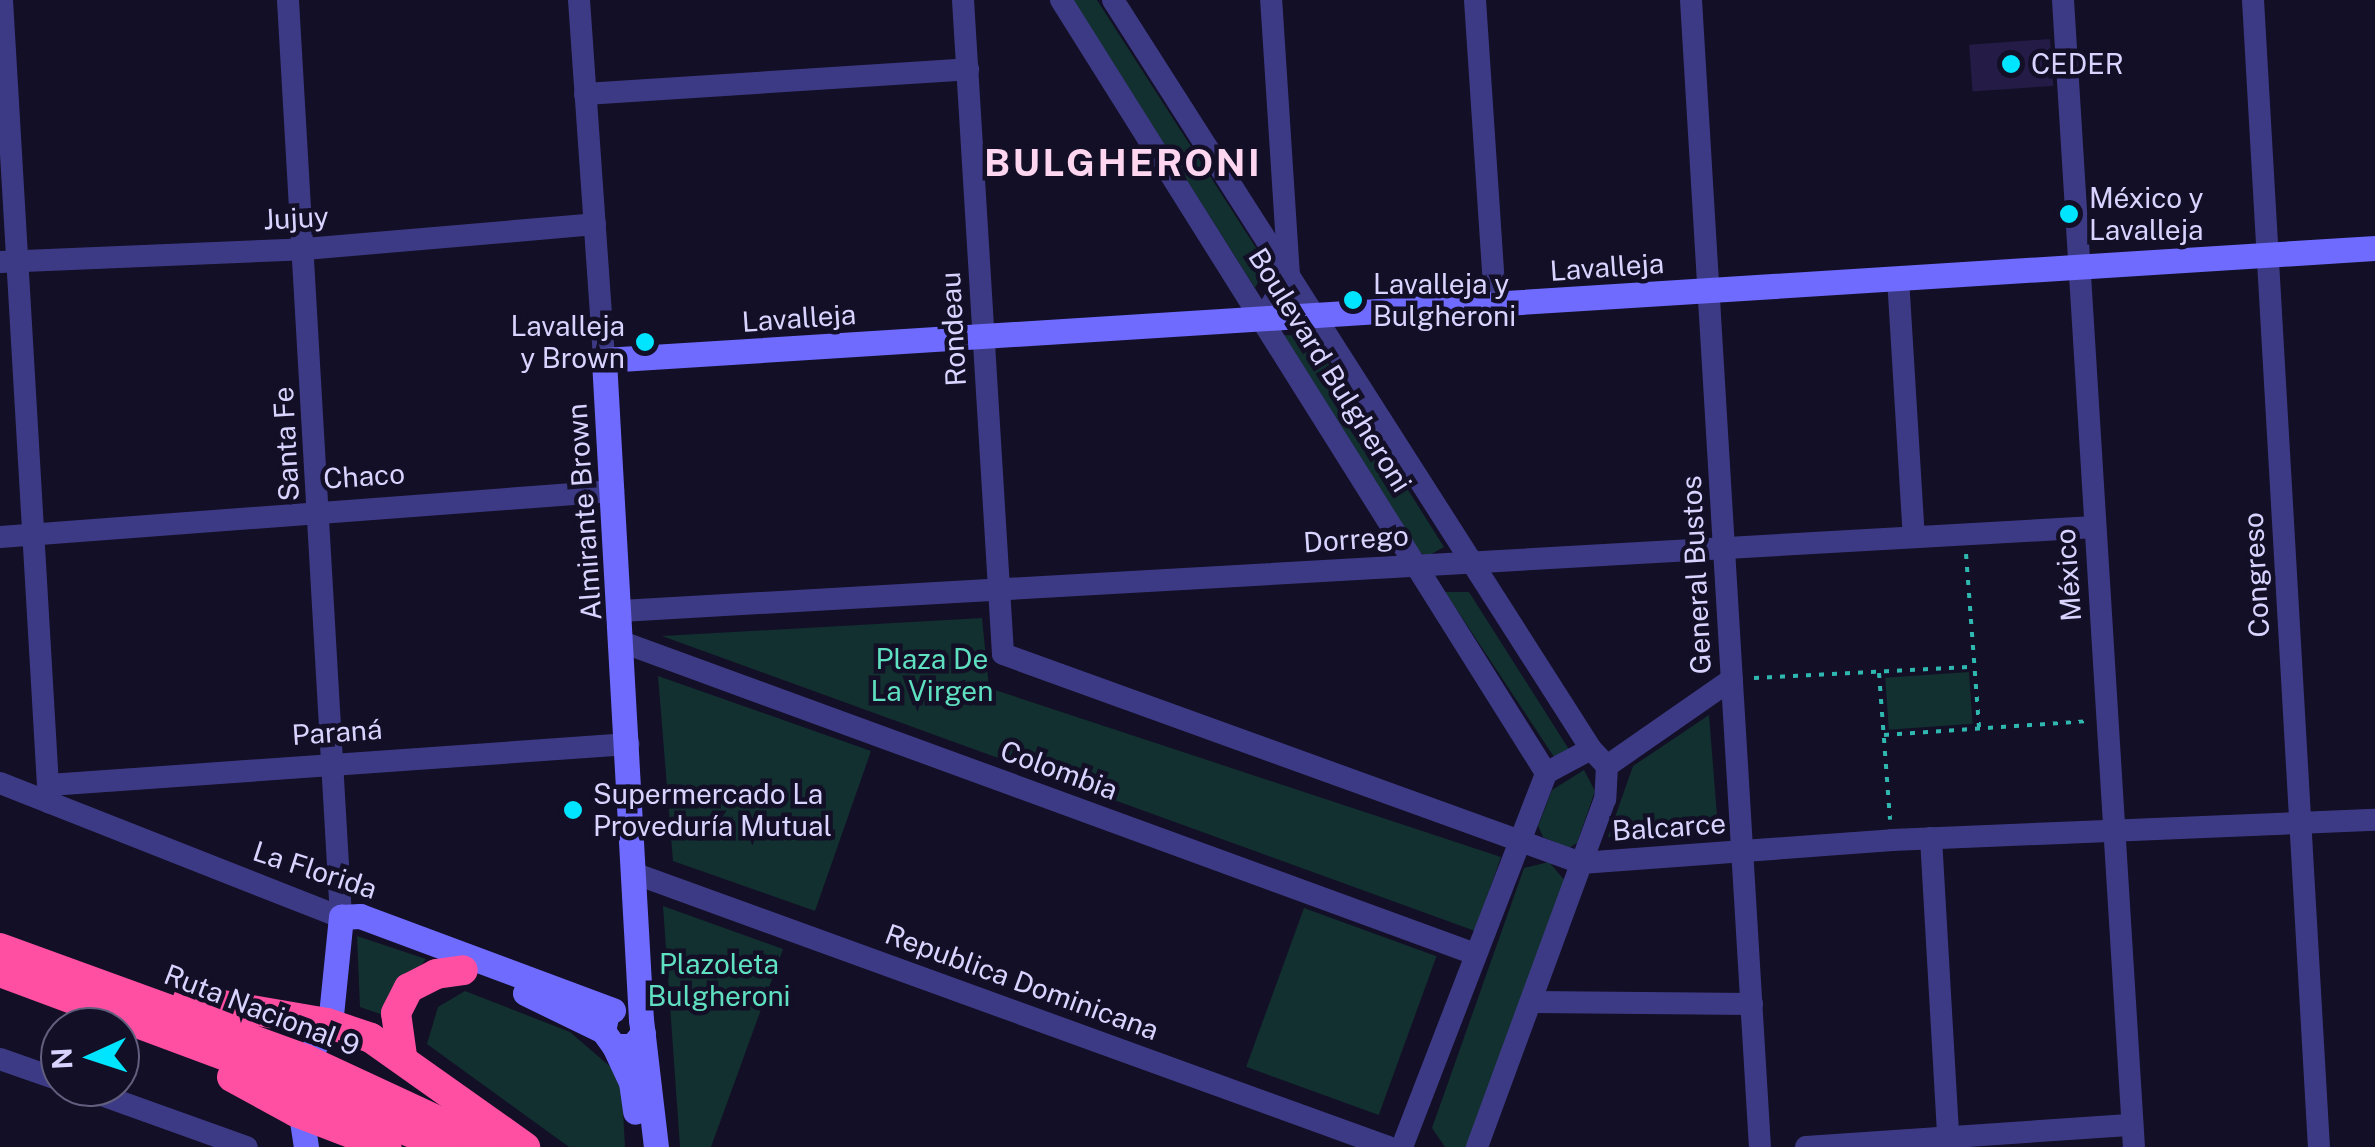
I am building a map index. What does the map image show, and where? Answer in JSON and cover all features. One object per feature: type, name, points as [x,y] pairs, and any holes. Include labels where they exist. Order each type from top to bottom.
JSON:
[{"type":"highway","name":"Ruta Nacional 9","points":[[0,948],[92,982],[299,1084],[444,1147]]},
{"type":"highway","points":[[402,1056],[396,1012],[409,988],[436,974],[463,970]]},
{"type":"highway","name":"Ruta Nacional 9","points":[[0,972],[299,1084],[495,1147]]},
{"type":"highway","points":[[92,982],[328,1023],[402,1056],[525,1147]]},
{"type":"highway","points":[[299,1084],[344,1141],[387,1147]]},
{"type":"street","points":[[2,0],[8,262],[34,534],[49,794]]},
{"type":"street","name":"Santa Fe","points":[[288,0],[341,917]]},
{"type":"street","name":"Almirante Brown","points":[[580,0],[621,611],[640,968],[622,1025]]},
{"type":"street","name":"Rondeau","points":[[963,0],[1003,654]]},
{"type":"street","name":"Boulevard Bulgheroni","points":[[1060,0],[1546,772]]},
{"type":"street","name":"Boulevard Bulgheroni","points":[[1114,0],[1599,757]]},
{"type":"street","points":[[1262,320],[1289,276],[1271,0]]},
{"type":"street","points":[[1475,0],[1495,304]]},
{"type":"street","name":"General Bustos","points":[[1691,0],[1760,1147]]},
{"type":"street","name":"México","points":[[2063,0],[2133,1136]]},
{"type":"street","name":"Congreso","points":[[2253,0],[2319,1147]]},
{"type":"street","points":[[584,94],[968,69]]},
{"type":"street","name":"Jujuy","points":[[8,262],[305,249],[594,224]]},
{"type":"street","name":"Lavalleja","points":[[604,360],[2375,248]]},
{"type":"street","points":[[1898,278],[1914,536]]},
{"type":"street","name":"Chaco","points":[[0,537],[320,509],[612,491]]},
{"type":"street","name":"Dorrego","points":[[621,611],[2095,527]]},
{"type":"street","name":"Colombia","points":[[622,642],[1475,954]]},
{"type":"street","name":"Balcarce","points":[[1003,654],[1518,844],[1580,863],[1892,840],[2375,820]]},
{"type":"street","points":[[1402,1147],[1546,772],[1599,757],[1732,679]]},
{"type":"street","name":"Paraná","points":[[49,794],[332,762],[629,744]]},
{"type":"street","points":[[1478,1147],[1605,800],[1599,757]]},
{"type":"street","name":"La Florida","points":[[0,783],[49,794],[341,917],[360,916],[622,1025]]},
{"type":"street","points":[[1931,838],[1948,1137]]},
{"type":"street","name":"Republica Dominicana","points":[[636,874],[1388,1147]]},
{"type":"street","points":[[306,1147],[299,1084],[328,1023],[341,917],[463,970],[622,1025]]},
{"type":"street","points":[[1533,1002],[1752,1004]]},
{"type":"street","points":[[622,1025],[638,1147]]},
{"type":"street","points":[[622,1025],[656,1147]]},
{"type":"street","points":[[1,1061],[40,1074]]},
{"type":"street","points":[[135,1107],[247,1147]]},
{"type":"street","points":[[1806,1147],[1948,1137],[2133,1136]]},
{"type":"path","points":[[1964,534],[1980,728]]},
{"type":"path","points":[[1732,679],[1974,668]]},
{"type":"path","points":[[1879,673],[1892,840]]},
{"type":"path","points":[[1884,734],[2107,720]]},
{"type":"green space","points":[[1073,0],[1097,0],[1267,265],[1255,288]]},
{"type":"green space","points":[[1284,335],[1311,336],[1444,547],[1426,557],[1418,550]]},
{"type":"green space","points":[[1445,592],[1469,592],[1570,751],[1556,760]]},
{"type":"green space","name":"Plaza De La Virgen","points":[[982,618],[989,688],[1501,857],[1475,931],[662,636]]},
{"type":"green space","points":[[1969,672],[1973,724],[1889,730],[1885,678]]},
{"type":"green space","points":[[658,676],[871,751],[815,911],[673,861]]},
{"type":"green space","points":[[1709,715],[1718,828],[1608,837],[1633,766]]},
{"type":"green space","points":[[1584,770],[1595,791],[1577,843],[1569,848],[1543,837],[1538,826],[1552,790]]},
{"type":"green space","points":[[1549,862],[1567,883],[1474,1147],[1445,1147],[1432,1128],[1524,868]]},
{"type":"green space","name":"Plazoleta Bulgheroni","points":[[663,906],[783,949],[711,1147],[680,1147]]},
{"type":"green space","points":[[1304,908],[1436,956],[1379,1115],[1246,1067]]},
{"type":"green space","points":[[357,936],[426,959],[383,1015],[360,1007]]},
{"type":"green space","points":[[465,991],[570,1032],[621,1076],[625,1147],[569,1147],[427,1044],[438,1007]]},
{"type":"building","name":"CEDER","points":[[2050,39],[2053,86],[1972,92],[1969,45]]},
{"type":"place","name":"CEDER","points":[[2011,64]]},
{"type":"place","name":"México y Lavalleja","points":[[2069,214]]},
{"type":"place","name":"Lavalleja y Bulgheroni","points":[[1353,300]]},
{"type":"place","name":"Lavalleja y Brown","points":[[645,342]]},
{"type":"place","name":"Supermercado La Proveduría Mutual","points":[[573,810]]},
{"type":"district","name":"BULGHERONI","points":[[1123,163]]}]
